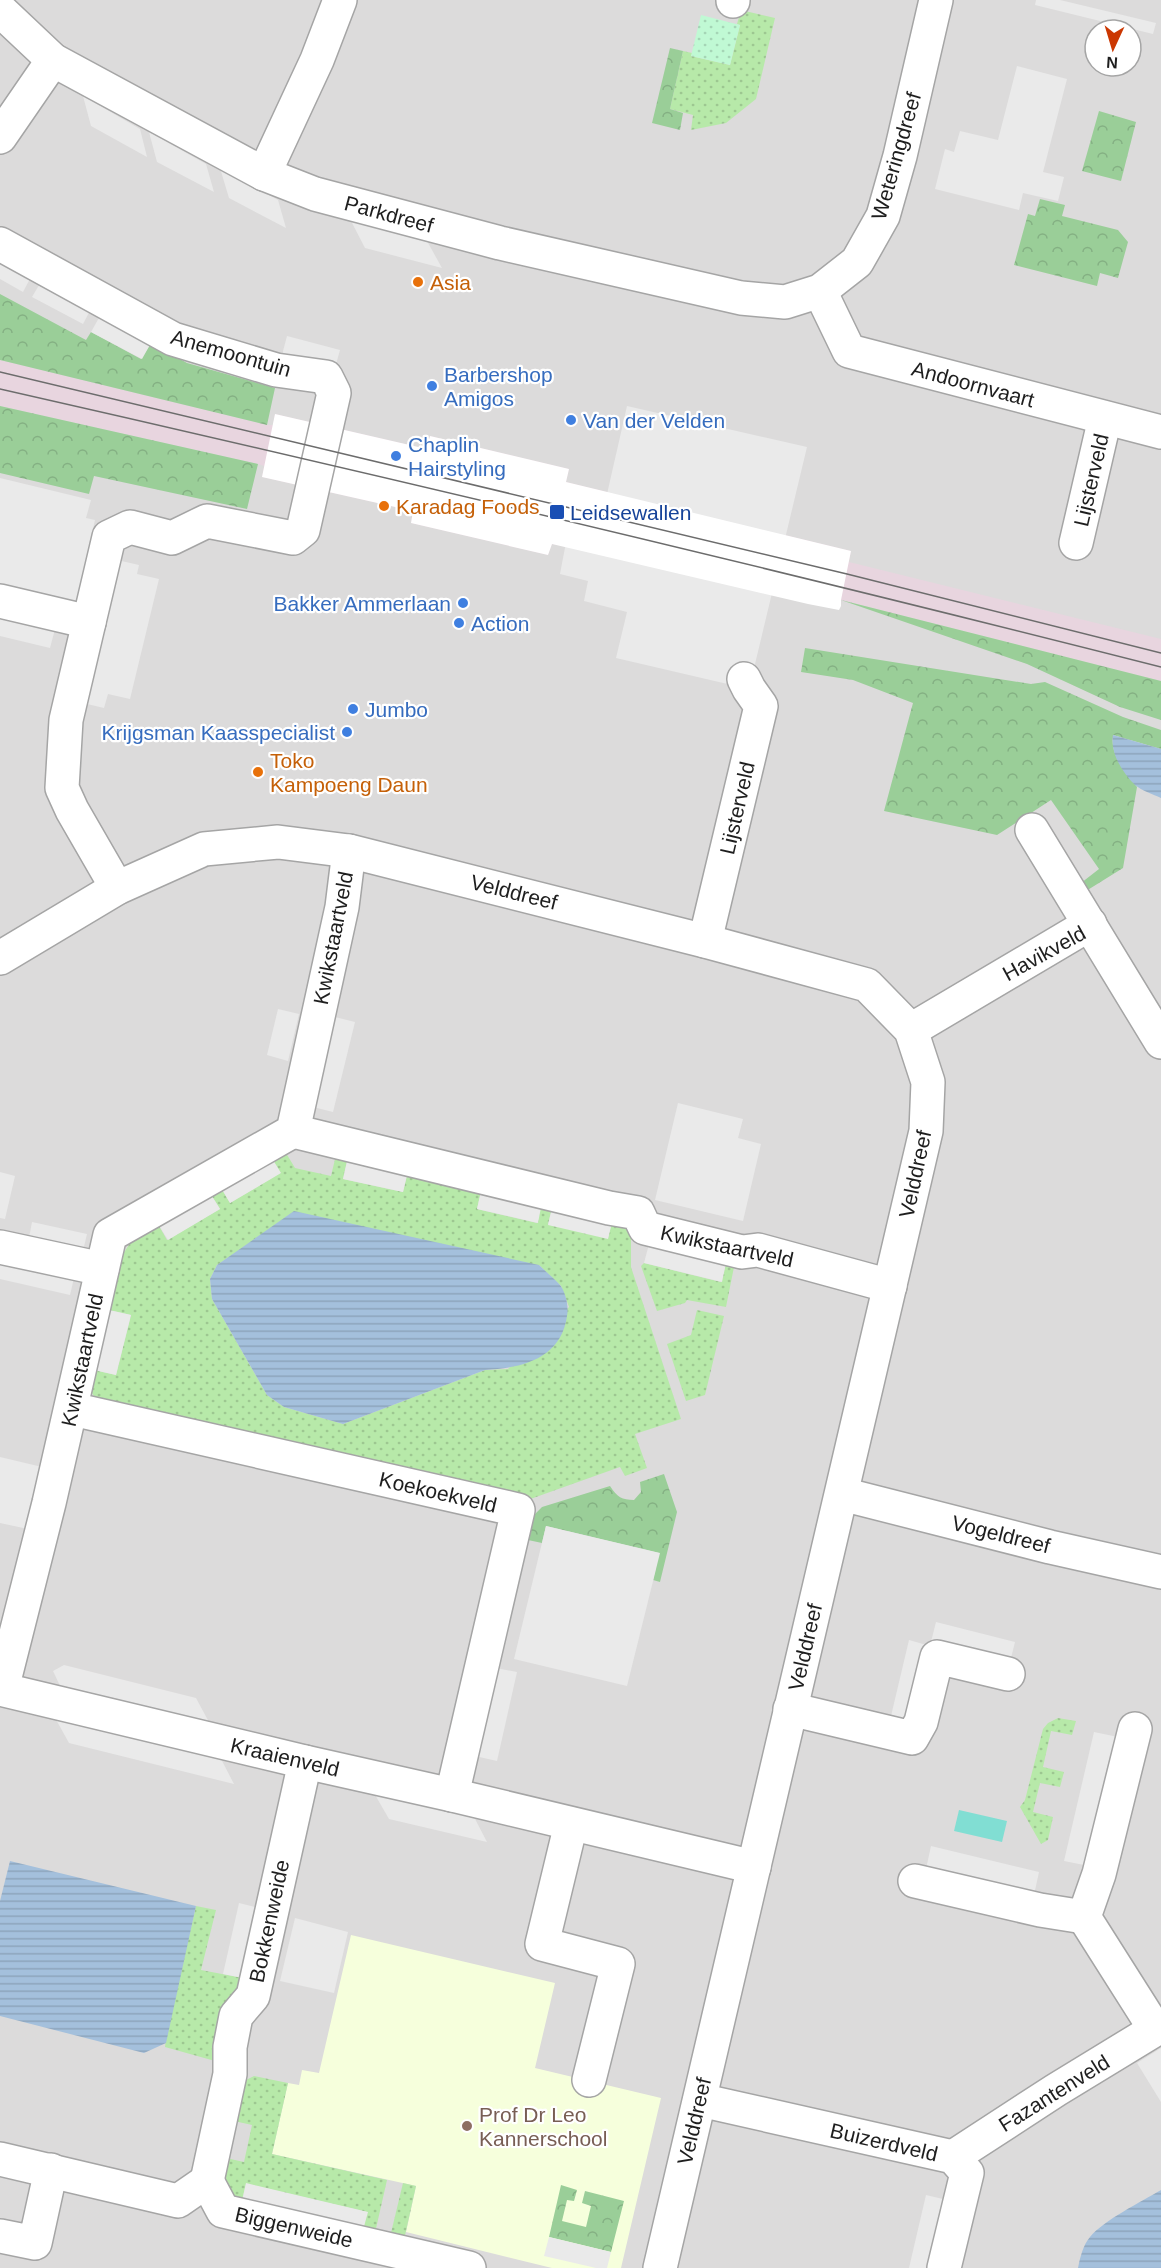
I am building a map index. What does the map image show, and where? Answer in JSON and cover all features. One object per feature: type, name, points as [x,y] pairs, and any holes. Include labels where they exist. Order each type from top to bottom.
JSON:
[{"type":"street","points":[[264,174],[317,60],[340,0]]},
{"type":"street","name":"Weteringdreef","points":[[820,291],[857,262],[883,216],[900,156],[936,0]]},
{"type":"street","name":"Parkdreef","points":[[0,10],[53,60],[264,174],[315,194],[500,243],[741,298],[785,302],[820,291]]},
{"type":"street","points":[[0,137],[53,60]]},
{"type":"street","name":"Anemoontuin","points":[[0,244],[173,339],[276,370],[326,377],[334,393],[303,530],[293,538],[207,521],[172,538],[130,527],[109,537],[89,622]]},
{"type":"street","name":"Andoornvaart","points":[[820,291],[849,351],[1161,432]]},
{"type":"street","name":"Lijsterveld","points":[[1076,543],[1105,418]]},
{"type":"street","points":[[0,601],[89,622],[66,720],[62,788],[72,810],[117,888]]},
{"type":"street","name":"Lijsterveld","points":[[705,941],[761,706],[744,679]]},
{"type":"street","points":[[1032,830],[1090,924]]},
{"type":"street","name":"Velddreef","points":[[0,958],[117,888],[204,849],[278,842],[349,852],[705,941],[867,985],[911,1030],[928,1082],[926,1131],[660,2268]]},
{"type":"street","name":"Kwikstaartveld","points":[[293,1131],[342,907],[349,852]]},
{"type":"street","name":"Havikveld","points":[[911,1030],[1090,924],[1161,1042]]},
{"type":"street","name":"Kwikstaartveld","points":[[1,1689],[72,1409],[110,1235],[293,1131],[609,1208],[638,1213],[645,1228],[742,1252],[758,1250],[890,1286]]},
{"type":"street","points":[[0,1247],[102,1269]]},
{"type":"street","name":"Koekoekveld","points":[[72,1409],[518,1510],[452,1795]]},
{"type":"street","name":"Vogeldreef","points":[[842,1494],[1050,1547],[1161,1572]]},
{"type":"street","points":[[790,1709],[912,1738],[921,1722],[937,1657],[1008,1674]]},
{"type":"street","name":"Kraaienveld","points":[[1,1689],[754,1867]]},
{"type":"street","points":[[915,1881],[1040,1910],[1084,1917],[1100,1874],[1135,1729]]},
{"type":"street","name":"Bokkenweide","points":[[207,2181],[230,2074],[230,2047],[236,2016],[253,1996],[305,1762]]},
{"type":"street","points":[[571,1824],[542,1944],[618,1964],[589,2080]]},
{"type":"street","name":"Fazantenveld","points":[[953,2157],[1056,2090],[1158,2028],[1084,1917]]},
{"type":"street","name":"Buizerdveld","points":[[699,2100],[953,2157],[968,2172],[944,2268]]},
{"type":"street","points":[[0,2159],[178,2201],[207,2181]]},
{"type":"street","points":[[0,2236],[35,2243],[51,2170]]},
{"type":"street","name":"Biggenweide","points":[[207,2181],[223,2211],[469,2268]]},
{"type":"shaded area","points":[[0,0],[1161,0],[1161,2268],[0,2268]]},
{"type":"shaded area","points":[[1036,0],[1060,0],[1135,18],[1088,18],[1035,5]]},
{"type":"shaded area","points":[[701,15],[740,25],[730,65],[691,56]]},
{"type":"shaded area","points":[[1143,20],[1156,23],[1153,34],[1143,32]]},
{"type":"shaded area","points":[[1017,66],[1067,79],[1043,172],[1064,177],[1058,201],[1023,193],[1019,210],[935,189],[945,149],[954,152],[960,131],[998,140]]},
{"type":"shaded area","points":[[83,96],[140,129],[147,157],[91,126]]},
{"type":"shaded area","points":[[149,132],[206,164],[214,192],[157,162]]},
{"type":"shaded area","points":[[220,168],[278,200],[286,228],[229,198]]},
{"type":"shaded area","points":[[351,221],[427,241],[442,268],[365,248]]},
{"type":"shaded area","points":[[0,258],[32,275],[23,292],[0,279]]},
{"type":"shaded area","points":[[42,280],[92,307],[83,324],[32,297]]},
{"type":"shaded area","points":[[100,316],[151,343],[142,359],[91,332]]},
{"type":"shaded area","points":[[287,336],[340,350],[335,368],[282,355]]},
{"type":"shaded area","points":[[0,360],[267,425],[273,425],[275,414],[427,449],[430,436],[569,469],[566,482],[851,551],[849,562],[1161,639],[1161,681],[841,600],[552,544],[548,555],[411,523],[413,511],[262,477],[264,466],[258,464],[0,406]]},
{"type":"shaded area","points":[[627,406],[807,447],[749,689],[616,658],[627,612],[584,601],[588,581],[560,574],[575,495],[605,503]]},
{"type":"shaded area","points":[[0,478],[91,500],[86,518],[95,520],[75,606],[0,589]]},
{"type":"shaded area","points":[[117,560],[139,565],[137,574],[159,579],[130,699],[108,694],[104,708],[83,703]]},
{"type":"shaded area","points":[[0,616],[55,629],[50,648],[0,636]]},
{"type":"shaded area","points":[[1113,735],[1161,749],[1161,798],[1135,785],[1126,774],[1113,749]]},
{"type":"shaded area","points":[[278,1009],[299,1014],[288,1061],[267,1055]]},
{"type":"shaded area","points":[[335,1017],[355,1022],[333,1112],[313,1107]]},
{"type":"shaded area","points":[[678,1103],[743,1119],[738,1138],[761,1144],[743,1221],[655,1200]]},
{"type":"shaded area","points":[[270,1155],[281,1173],[230,1203],[220,1186]]},
{"type":"shaded area","points":[[348,1157],[408,1171],[403,1192],[343,1179]]},
{"type":"shaded area","points":[[0,1172],[15,1176],[5,1219],[0,1218]]},
{"type":"shaded area","points":[[482,1187],[542,1202],[538,1223],[477,1209]]},
{"type":"shaded area","points":[[210,1193],[220,1209],[168,1240],[158,1224]]},
{"type":"shaded area","points":[[553,1204],[613,1218],[608,1239],[548,1225]]},
{"type":"shaded area","points":[[294,1211],[539,1265],[558,1282],[564,1292],[568,1308],[563,1331],[557,1342],[538,1358],[513,1367],[485,1370],[343,1424],[284,1407],[267,1395],[212,1299],[210,1279],[217,1265]]},
{"type":"shaded area","points":[[32,1222],[87,1234],[82,1255],[28,1243]]},
{"type":"shaded area","points":[[649,1244],[726,1263],[722,1282],[644,1263]]},
{"type":"shaded area","points":[[0,1260],[74,1278],[70,1295],[0,1279]]},
{"type":"shaded area","points":[[109,1310],[131,1315],[116,1375],[94,1370]]},
{"type":"shaded area","points":[[0,1457],[42,1467],[28,1529],[0,1523]]},
{"type":"shaded area","points":[[546,1526],[660,1553],[627,1686],[514,1659]]},
{"type":"shaded area","points":[[936,1622],[1015,1642],[1010,1662],[931,1642]]},
{"type":"shaded area","points":[[909,1640],[930,1646],[912,1720],[891,1716]]},
{"type":"shaded area","points":[[64,1665],[196,1698],[210,1724],[61,1688],[53,1671]]},
{"type":"shaded area","points":[[496,1668],[517,1672],[497,1761],[475,1756]]},
{"type":"shaded area","points":[[54,1716],[220,1757],[234,1784],[69,1743]]},
{"type":"shaded area","points":[[1094,1732],[1118,1737],[1089,1866],[1064,1861]]},
{"type":"shaded area","points":[[374,1793],[474,1817],[487,1842],[389,1819]]},
{"type":"shaded area","points":[[959,1810],[1007,1821],[1002,1842],[954,1831]]},
{"type":"shaded area","points":[[931,1846],[1039,1872],[1034,1895],[926,1869]]},
{"type":"shaded area","points":[[10,1861],[196,1906],[166,2043],[144,2053],[0,2016],[0,1901]]},
{"type":"shaded area","points":[[239,1903],[259,1908],[243,1978],[223,1974]]},
{"type":"shaded area","points":[[295,1918],[348,1932],[334,1993],[280,1981]]},
{"type":"shaded area","name":"Prof Dr Leo Kannerschool","points":[[351,1935],[555,1983],[535,2068],[661,2098],[621,2268],[552,2268],[406,2232],[416,2186],[272,2154],[288,2083],[299,2085],[302,2070],[319,2073]]},
{"type":"shaded area","points":[[1161,2048],[1161,2102],[1137,2063]]},
{"type":"shaded area","points":[[246,2183],[368,2212],[363,2230],[242,2201]]},
{"type":"shaded area","points":[[1161,2190],[1161,2268],[1078,2268],[1085,2244],[1096,2231],[1113,2218]]},
{"type":"shaded area","points":[[926,2195],[947,2200],[931,2268],[909,2268]]},
{"type":"shaded area","points":[[549,2237],[611,2252],[607,2268],[596,2268],[544,2256]]},
{"type":"green space","points":[[741,10],[775,18],[756,99],[726,123],[691,130],[693,115],[670,109],[683,51],[692,53],[691,56],[730,65],[740,25],[737,24]]},
{"type":"green space","points":[[670,48],[683,51],[670,109],[683,113],[680,130],[652,123]]},
{"type":"green space","points":[[1099,111],[1136,122],[1121,181],[1082,171]]},
{"type":"green space","points":[[1040,199],[1065,205],[1062,216],[1118,230],[1128,242],[1118,278],[1100,273],[1097,286],[1014,265],[1028,214],[1035,216]]},
{"type":"green space","points":[[0,294],[86,340],[91,332],[141,359],[151,343],[187,363],[275,388],[267,425],[0,360]]},
{"type":"green space","points":[[0,406],[258,464],[247,509],[94,476],[89,494],[0,473]]},
{"type":"green space","points":[[841,600],[1161,681],[1161,720],[1120,707],[1027,664]]},
{"type":"green space","points":[[805,648],[1031,684],[1045,682],[1123,717],[1161,730],[1161,749],[1113,735],[1116,756],[1137,787],[1123,868],[1086,891],[1081,883],[1099,869],[1051,800],[997,835],[884,811],[913,703],[853,680],[801,672]]},
{"type":"green space","points":[[283,1148],[295,1168],[331,1176],[336,1155],[348,1157],[343,1179],[403,1192],[408,1171],[482,1187],[477,1209],[537,1223],[542,1202],[553,1204],[548,1224],[608,1238],[613,1218],[621,1222],[631,1234],[631,1267],[681,1419],[635,1434],[647,1468],[625,1476],[620,1467],[522,1502],[97,1401],[92,1393],[94,1370],[116,1375],[131,1315],[109,1310],[123,1254],[130,1243],[158,1224],[167,1240],[220,1209],[210,1193],[220,1186],[230,1203],[280,1173],[270,1155]],"holes":[[[241,1249],[539,1265],[561,1286],[569,1307],[508,1369],[485,1370],[343,1424],[284,1407],[267,1395],[212,1299],[210,1279],[217,1265]]]},
{"type":"green space","points":[[644,1263],[721,1282],[726,1264],[734,1267],[726,1307],[687,1300],[685,1303],[657,1311],[641,1266]]},
{"type":"green space","points":[[697,1310],[724,1316],[705,1395],[686,1401],[667,1344],[691,1335]]},
{"type":"green space","points":[[664,1474],[677,1512],[660,1582],[653,1580],[659,1553],[546,1526],[542,1543],[528,1540],[532,1517],[542,1507],[610,1486],[620,1497],[634,1500],[641,1492],[640,1482]]},
{"type":"green space","points":[[1058,1718],[1076,1721],[1072,1735],[1051,1731],[1043,1767],[1064,1772],[1060,1787],[1040,1783],[1033,1812],[1053,1817],[1048,1840],[1041,1844],[1020,1807],[1025,1800],[1043,1729],[1048,1723]]},
{"type":"green space","points":[[196,1906],[216,1910],[201,1970],[243,1978],[215,2061],[165,2047]]},
{"type":"green space","points":[[254,2076],[288,2083],[272,2154],[387,2180],[375,2233],[363,2230],[367,2212],[246,2184],[242,2201],[232,2199],[220,2178],[226,2158],[244,2162],[252,2125],[234,2121],[244,2081]]},
{"type":"green space","points":[[403,2183],[416,2186],[404,2240],[390,2237]]},
{"type":"green space","points":[[561,2185],[577,2190],[574,2201],[567,2200],[562,2221],[586,2227],[591,2206],[582,2203],[585,2191],[624,2201],[611,2252],[549,2237]]},
{"type":"pier","points":[[275,414],[427,449],[430,436],[569,469],[566,482],[851,551],[841,606],[839,610],[808,604],[552,544],[548,555],[411,523],[413,511],[262,477]]},
{"type":"tram line","points":[[0,372],[847,574],[1161,653]]},
{"type":"tram line","points":[[0,389],[581,524],[1161,667]]},
{"type":"place","name":"Asia","points":[[418,282]]},
{"type":"place","name":"Barbershop Amigos","points":[[432,386]]},
{"type":"place","name":"Van der Velden","points":[[571,420]]},
{"type":"place","name":"Chaplin Hairstyling","points":[[396,456]]},
{"type":"place","name":"Karadag Foods","points":[[384,506]]},
{"type":"place","name":"Leidsewallen","points":[[557,512]]},
{"type":"place","name":"Bakker Ammerlaan","points":[[463,603]]},
{"type":"place","name":"Action","points":[[459,623]]},
{"type":"place","name":"Jumbo","points":[[353,709]]},
{"type":"place","name":"Krijgsman Kaasspecialist","points":[[347,732]]},
{"type":"place","name":"Toko Kampoeng Daun","points":[[258,772]]},
{"type":"place","name":"Prof Dr Leo Kannerschool","points":[[467,2126]]}]
